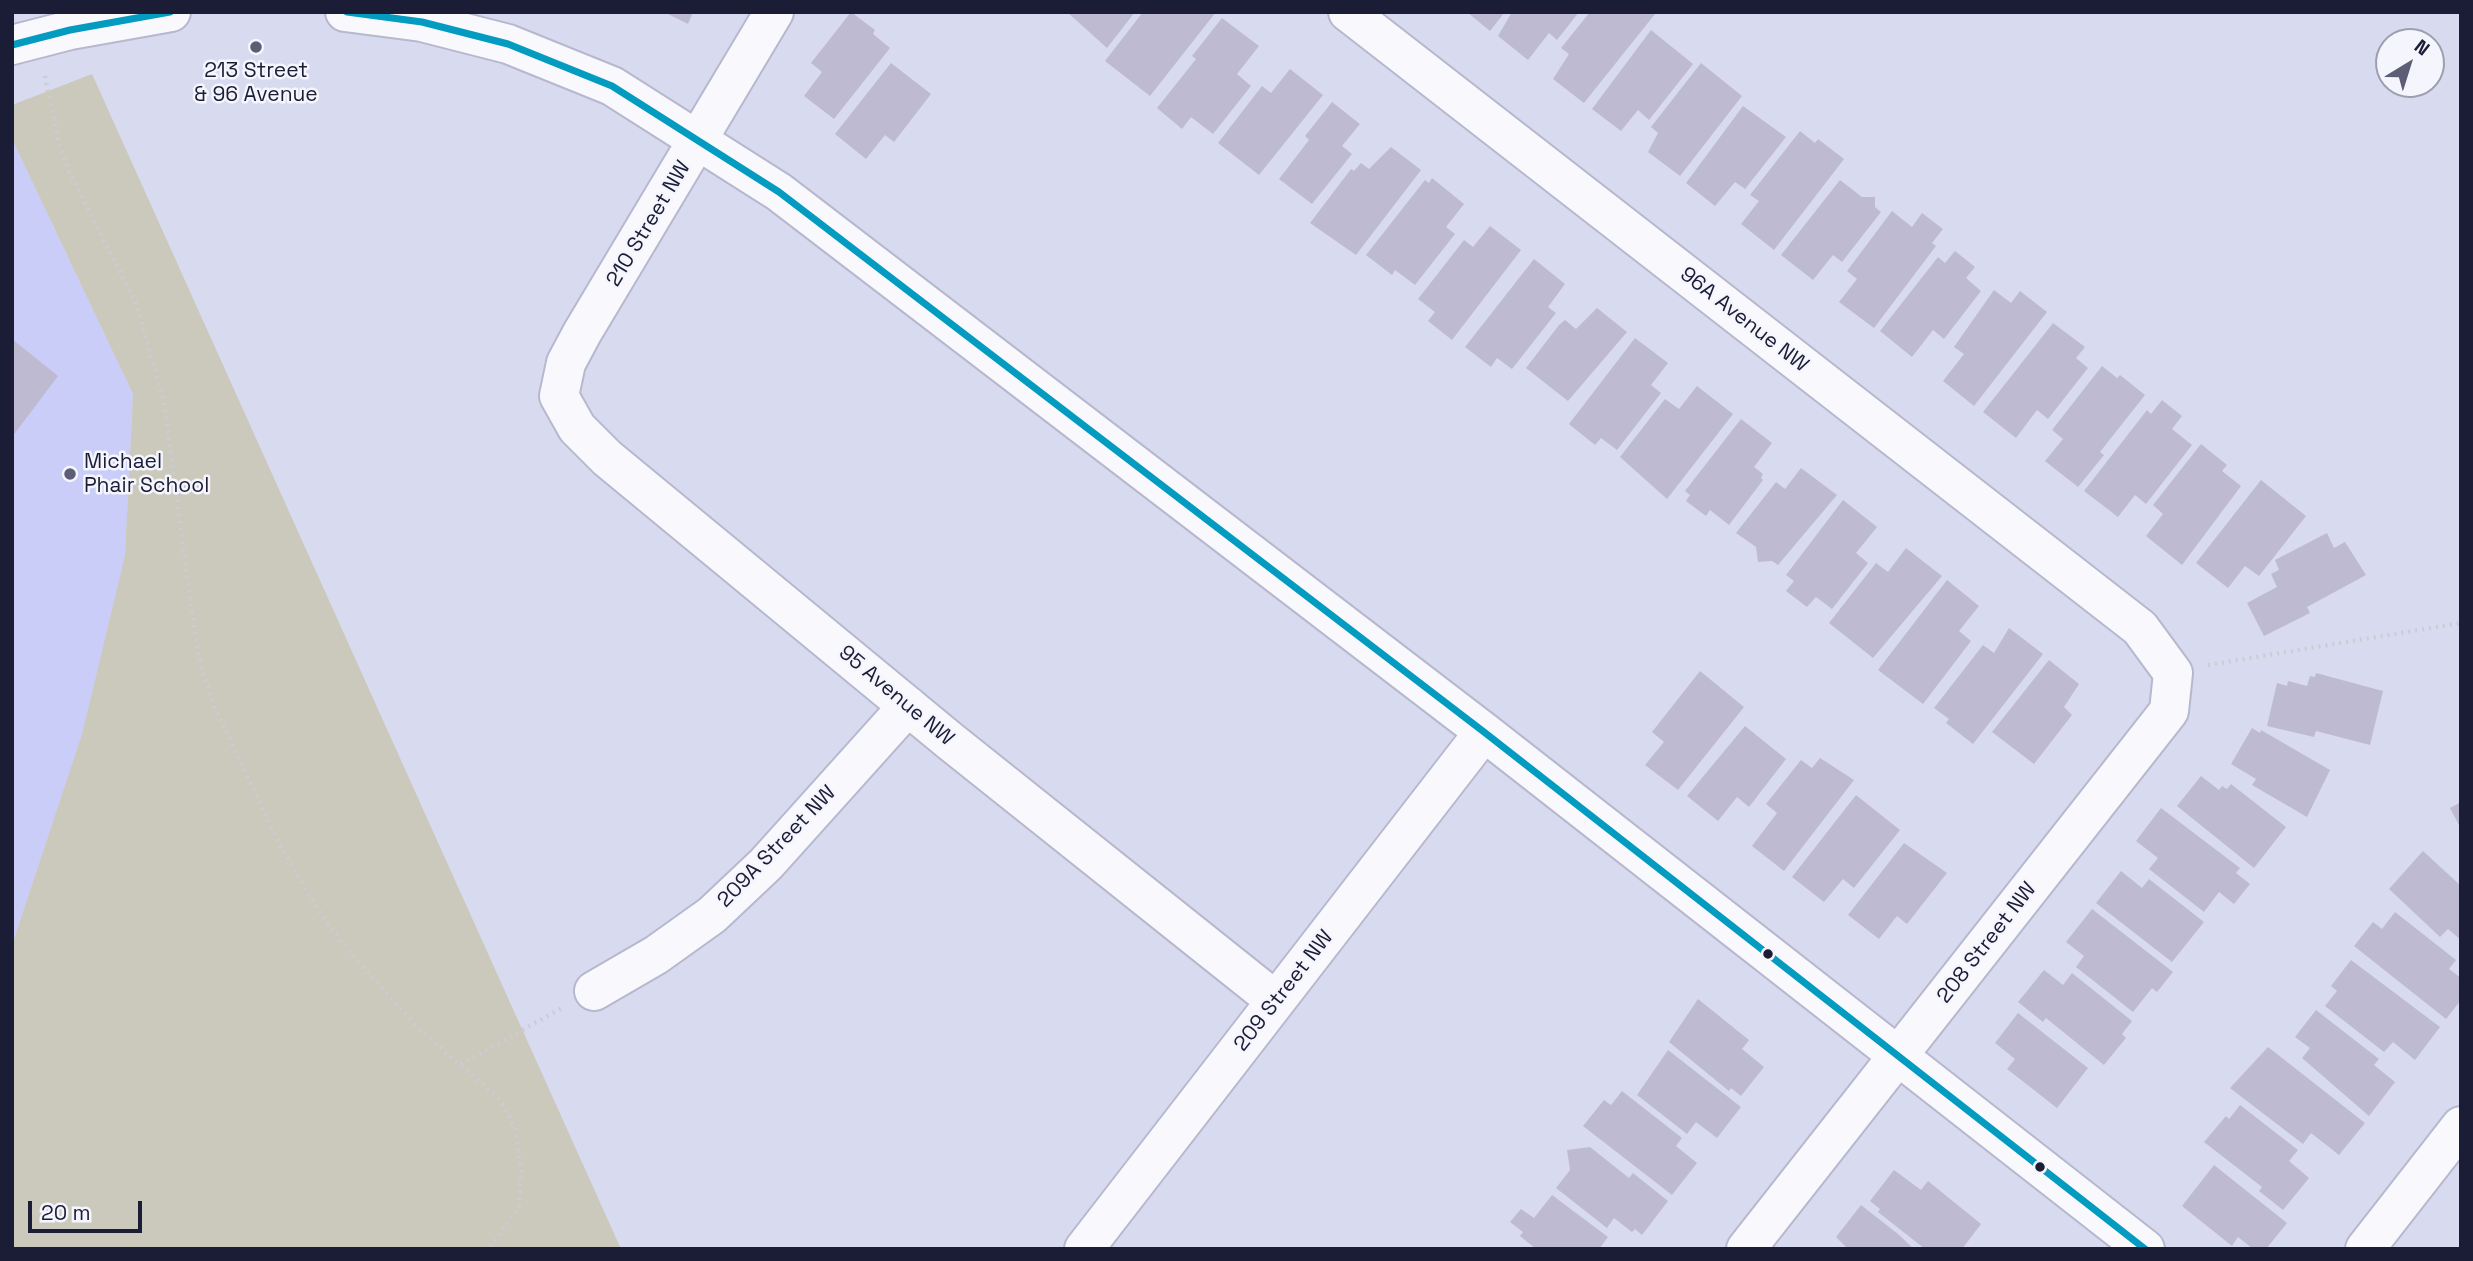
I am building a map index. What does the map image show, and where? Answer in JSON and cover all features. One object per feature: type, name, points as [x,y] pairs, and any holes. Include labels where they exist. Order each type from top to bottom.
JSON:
[{"type":"street","points":[[25,41],[151,13],[171,12]]},
{"type":"street","points":[[345,12],[422,22],[508,44],[612,86],[779,192],[1484,732],[2145,1249]]},
{"type":"street","name":"210 Street NW","points":[[566,363],[774,12]]},
{"type":"street","name":"96A Avenue NW","points":[[1348,12],[2140,628],[2173,673]]},
{"type":"street","name":"95 Avenue NW","points":[[566,363],[559,396],[578,428],[607,458],[908,706],[1276,1001]]},
{"type":"street","name":"208 Street NW","points":[[1746,1249],[2169,711],[2173,673]]},
{"type":"street","name":"209A Street NW","points":[[594,991],[656,955],[712,915],[766,864],[908,706]]},
{"type":"street","name":"209 Street NW","points":[[1084,1249],[1484,732]]},
{"type":"street","points":[[2365,1249],[2461,1126]]},
{"type":"path","points":[[25,41],[62,153],[136,304],[164,401],[193,621],[201,667],[216,710],[253,791],[313,902],[340,941],[417,1027],[501,1101],[515,1128],[521,1168],[519,1206],[489,1249]]},
{"type":"path","points":[[2173,673],[2231,660],[2461,624]]},
{"type":"path","points":[[461,1064],[594,991]]},
{"type":"shaded area","points":[[92,74],[621,1249],[12,1249],[12,945],[82,734],[125,555],[133,394],[12,139],[12,105]]},
{"type":"shaded area","name":"Michael Phair School","points":[[12,139],[133,394],[125,555],[82,734],[12,945]]},
{"type":"building","points":[[664,12],[693,12],[688,24]]},
{"type":"building","points":[[851,12],[875,30],[873,34],[890,48],[834,119],[804,96],[822,72],[811,63]]},
{"type":"building","points":[[1067,12],[1135,12],[1107,48]]},
{"type":"building","points":[[1143,12],[1216,12],[1150,96],[1105,61]]},
{"type":"building","points":[[1467,12],[1505,12],[1490,31]]},
{"type":"building","points":[[1512,12],[1579,12],[1557,40],[1549,33],[1528,60],[1498,36]]},
{"type":"building","points":[[1590,12],[1655,14],[1584,103],[1553,79],[1569,54],[1561,48]]},
{"type":"building","points":[[1222,18],[1259,46],[1237,74],[1251,86],[1213,134],[1191,117],[1182,129],[1157,108],[1196,59],[1192,56]]},
{"type":"building","points":[[1651,30],[1693,64],[1649,120],[1638,110],[1621,131],[1592,109]]},
{"type":"building","points":[[891,63],[931,94],[894,142],[885,135],[866,159],[835,134]]},
{"type":"building","points":[[1701,63],[1742,96],[1680,176],[1648,152],[1658,133],[1651,127]]},
{"type":"building","points":[[1290,69],[1323,95],[1259,175],[1218,143],[1262,86],[1271,93]]},
{"type":"building","points":[[1332,102],[1360,124],[1342,146],[1352,154],[1312,204],[1279,179],[1309,140],[1305,136]]},
{"type":"building","points":[[1743,106],[1786,137],[1745,189],[1735,182],[1715,206],[1686,183]]},
{"type":"building","points":[[1800,131],[1815,143],[1818,139],[1844,159],[1774,250],[1741,224],[1759,201],[1750,195]]},
{"type":"building","points":[[1391,147],[1421,170],[1356,255],[1310,223],[1351,169],[1354,171],[1361,163],[1369,169]]},
{"type":"building","points":[[1432,178],[1464,204],[1446,227],[1455,234],[1415,285],[1395,270],[1392,275],[1366,255],[1425,180],[1429,183]]},
{"type":"building","points":[[1840,180],[1862,197],[1875,197],[1875,207],[1881,212],[1842,262],[1833,255],[1813,280],[1781,255]]},
{"type":"building","points":[[1892,211],[1912,227],[1922,213],[1943,229],[1932,243],[1936,246],[1874,328],[1839,302],[1857,279],[1847,271]]},
{"type":"building","points":[[1490,226],[1521,250],[1452,340],[1428,321],[1435,312],[1418,299],[1464,240],[1473,247]]},
{"type":"building","points":[[1955,251],[1975,267],[1966,278],[1981,291],[1944,339],[1933,330],[1912,357],[1880,331],[1938,257],[1945,263]]},
{"type":"building","points":[[1534,259],[1565,284],[1548,307],[1556,313],[1512,369],[1497,358],[1491,367],[1465,347]]},
{"type":"building","points":[[1994,290],[2011,303],[2020,291],[2047,312],[1974,406],[1943,381],[1964,354],[1954,347]]},
{"type":"building","points":[[1597,308],[1627,332],[1568,401],[1526,368],[1559,325],[1565,320],[1576,329]]},
{"type":"building","points":[[2053,323],[2085,347],[2076,358],[2088,368],[2048,419],[2037,410],[2016,438],[1983,412]]},
{"type":"building","points":[[1635,338],[1668,363],[1651,385],[1661,393],[1617,450],[1601,438],[1595,445],[1569,424]]},
{"type":"building","points":[[12,339],[58,376],[12,437]]},
{"type":"building","points":[[2102,366],[2117,378],[2120,375],[2145,395],[2100,452],[2104,455],[2078,487],[2045,461],[2063,439],[2052,430]]},
{"type":"building","points":[[1697,386],[1733,414],[1667,499],[1620,457],[1665,399],[1679,409]]},
{"type":"building","points":[[2162,400],[2182,416],[2172,429],[2192,445],[2146,504],[2135,495],[2118,517],[2084,491],[2147,410],[2151,414]]},
{"type":"building","points":[[1741,419],[1772,443],[1754,467],[1763,474],[1763,480],[1729,525],[1710,510],[1706,516],[1686,501],[1690,495],[1685,491]]},
{"type":"building","points":[[2201,444],[2227,465],[2222,471],[2241,486],[2182,565],[2146,536],[2163,514],[2153,505]]},
{"type":"building","points":[[1801,468],[1837,495],[1778,565],[1772,561],[1758,562],[1756,547],[1736,533],[1776,482],[1785,489]]},
{"type":"building","points":[[2261,480],[2306,516],[2259,576],[2245,566],[2228,588],[2196,563]]},
{"type":"building","points":[[1843,500],[1877,527],[1856,553],[1868,563],[1832,609],[1816,597],[1807,607],[1786,591],[1794,581],[1786,575]]},
{"type":"building","points":[[2327,533],[2334,548],[2345,542],[2366,575],[2307,607],[2310,613],[2264,636],[2247,603],[2277,587],[2271,574],[2279,570],[2275,560]]},
{"type":"building","points":[[1906,548],[1942,576],[1873,658],[1829,623],[1876,563],[1888,572]]},
{"type":"building","points":[[1947,580],[1979,606],[1959,631],[1971,641],[1923,704],[1878,670]]},
{"type":"building","points":[[2009,628],[2043,654],[1973,744],[1946,723],[1949,719],[1934,708],[1983,645],[1994,653]]},
{"type":"building","points":[[2049,660],[2079,684],[2064,707],[2072,715],[2034,764],[1992,732]]},
{"type":"building","points":[[1700,671],[1744,707],[1678,790],[1645,765],[1664,742],[1652,732]]},
{"type":"building","points":[[2316,673],[2383,691],[2370,745],[2316,731],[2314,737],[2267,726],[2277,683],[2287,686],[2288,681],[2307,686],[2310,676],[2315,677]]},
{"type":"building","points":[[1745,726],[1786,759],[1749,807],[1737,797],[1718,821],[1687,796]]},
{"type":"building","points":[[2252,728],[2260,733],[2261,730],[2330,770],[2307,817],[2252,785],[2256,779],[2231,764]]},
{"type":"building","points":[[1820,758],[1854,780],[1784,871],[1752,846],[1777,813],[1766,804],[1801,760],[1812,768]]},
{"type":"building","points":[[2201,776],[2219,790],[2222,786],[2227,789],[2231,784],[2286,827],[2254,868],[2177,806]]},
{"type":"building","points":[[1856,795],[1900,830],[1854,888],[1843,879],[1824,902],[1792,877]]},
{"type":"building","points":[[2461,802],[2461,829],[2450,808]]},
{"type":"building","points":[[2161,808],[2240,868],[2236,873],[2250,884],[2234,904],[2219,892],[2204,912],[2149,869],[2158,858],[2136,841]]},
{"type":"building","points":[[1904,843],[1947,873],[1907,924],[1897,916],[1879,939],[1848,915]]},
{"type":"building","points":[[2423,851],[2461,886],[2461,940],[2448,929],[2440,937],[2389,889]]},
{"type":"building","points":[[2121,871],[2142,888],[2149,879],[2204,922],[2172,962],[2096,903]]},
{"type":"building","points":[[2092,909],[2173,972],[2157,992],[2152,988],[2133,1012],[2076,967],[2084,956],[2066,942]]},
{"type":"building","points":[[2395,912],[2456,960],[2449,969],[2461,978],[2461,1000],[2446,1019],[2354,946],[2373,922],[2382,929]]},
{"type":"building","points":[[2351,960],[2440,1027],[2415,1060],[2393,1042],[2384,1052],[2325,1006],[2337,991],[2331,986]]},
{"type":"building","points":[[2044,970],[2063,985],[2072,973],[2132,1021],[2122,1034],[2126,1038],[2104,1065],[2046,1018],[2043,1022],[2018,1002]]},
{"type":"building","points":[[1698,999],[1749,1040],[1742,1049],[1764,1067],[1741,1096],[1731,1088],[1729,1091],[1669,1042]]},
{"type":"building","points":[[2316,1010],[2379,1059],[2374,1065],[2395,1082],[2369,1116],[2302,1058],[2310,1048],[2295,1037]]},
{"type":"building","points":[[2018,1013],[2088,1068],[2057,1108],[2007,1069],[2015,1059],[1995,1043]]},
{"type":"building","points":[[2268,1047],[2365,1123],[2339,1155],[2311,1133],[2303,1144],[2230,1088]]},
{"type":"building","points":[[1668,1050],[1741,1107],[1717,1138],[1696,1122],[1687,1134],[1637,1095]]},
{"type":"building","points":[[1622,1091],[1682,1138],[1676,1146],[1697,1163],[1672,1195],[1583,1126],[1604,1100],[1611,1105]]},
{"type":"building","points":[[2240,1105],[2298,1150],[2289,1161],[2309,1178],[2283,1210],[2259,1191],[2262,1187],[2204,1142],[2226,1116],[2229,1119]]},
{"type":"building","points":[[1590,1147],[1629,1178],[1633,1173],[1668,1201],[1642,1235],[1635,1229],[1632,1232],[1614,1218],[1607,1228],[1556,1188],[1570,1170],[1567,1150]]},
{"type":"building","points":[[2214,1165],[2287,1223],[2266,1249],[2253,1249],[2238,1237],[2232,1246],[2182,1206]]},
{"type":"building","points":[[1894,1170],[1921,1190],[1928,1181],[1981,1224],[1962,1249],[1925,1249],[1878,1212],[1880,1209],[1870,1201]]},
{"type":"building","points":[[1552,1195],[1608,1237],[1599,1249],[1536,1249],[1520,1236],[1523,1232],[1510,1222],[1521,1209],[1534,1218]]},
{"type":"building","points":[[1861,1205],[1914,1249],[1848,1249],[1836,1237]]},
{"type":"transit line","points":[[12,45],[70,30],[170,12]]},
{"type":"transit line","points":[[347,12],[422,22],[508,44],[612,86],[779,192],[1484,732],[2145,1249]]},
{"type":"place","name":"213 Street & 96 Avenue","points":[[256,47]]},
{"type":"place","name":"Michael Phair School","points":[[70,474]]}]
